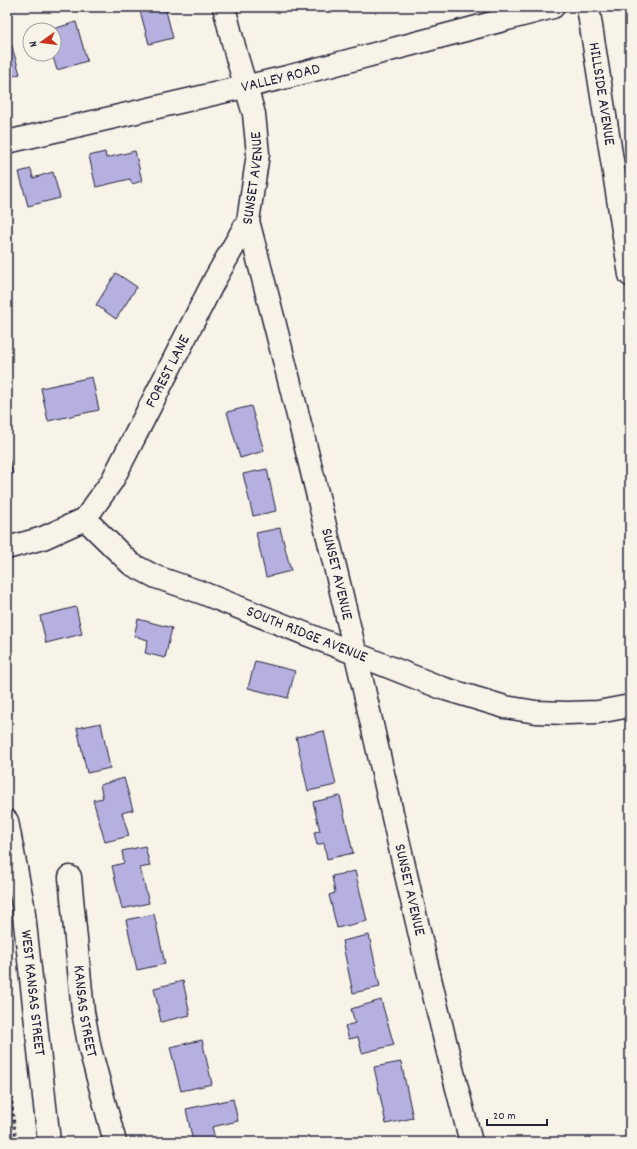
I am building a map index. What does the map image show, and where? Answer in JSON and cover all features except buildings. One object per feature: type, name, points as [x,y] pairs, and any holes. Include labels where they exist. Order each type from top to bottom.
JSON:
[{"type":"street","name":"SUNSET AVENUE","points":[[224,7],[254,114],[258,154],[248,221],[275,321],[356,654],[448,1058],[471,1142]]},
{"type":"street","name":"VALLEY ROAD","points":[[7,142],[246,86],[553,7]]},
{"type":"street","name":"HILLSIDE AVENUE","points":[[588,7],[630,275]]},
{"type":"street","name":"FOREST LANE","points":[[85,519],[112,481],[215,279],[248,221]]},
{"type":"street","points":[[7,548],[43,538],[85,519]]},
{"type":"street","name":"SOUTH RIDGE AVENUE","points":[[85,519],[131,564],[156,577],[200,592],[442,688],[505,707],[536,712],[598,712],[630,706]]},
{"type":"street","name":"WEST KANSAS STREET","points":[[7,821],[23,905],[49,1142]]},
{"type":"street","name":"KANSAS STREET","points":[[70,877],[83,1012],[90,1049],[115,1142]]},
{"type":"path","points":[[7,1054],[16,1142]]}]
